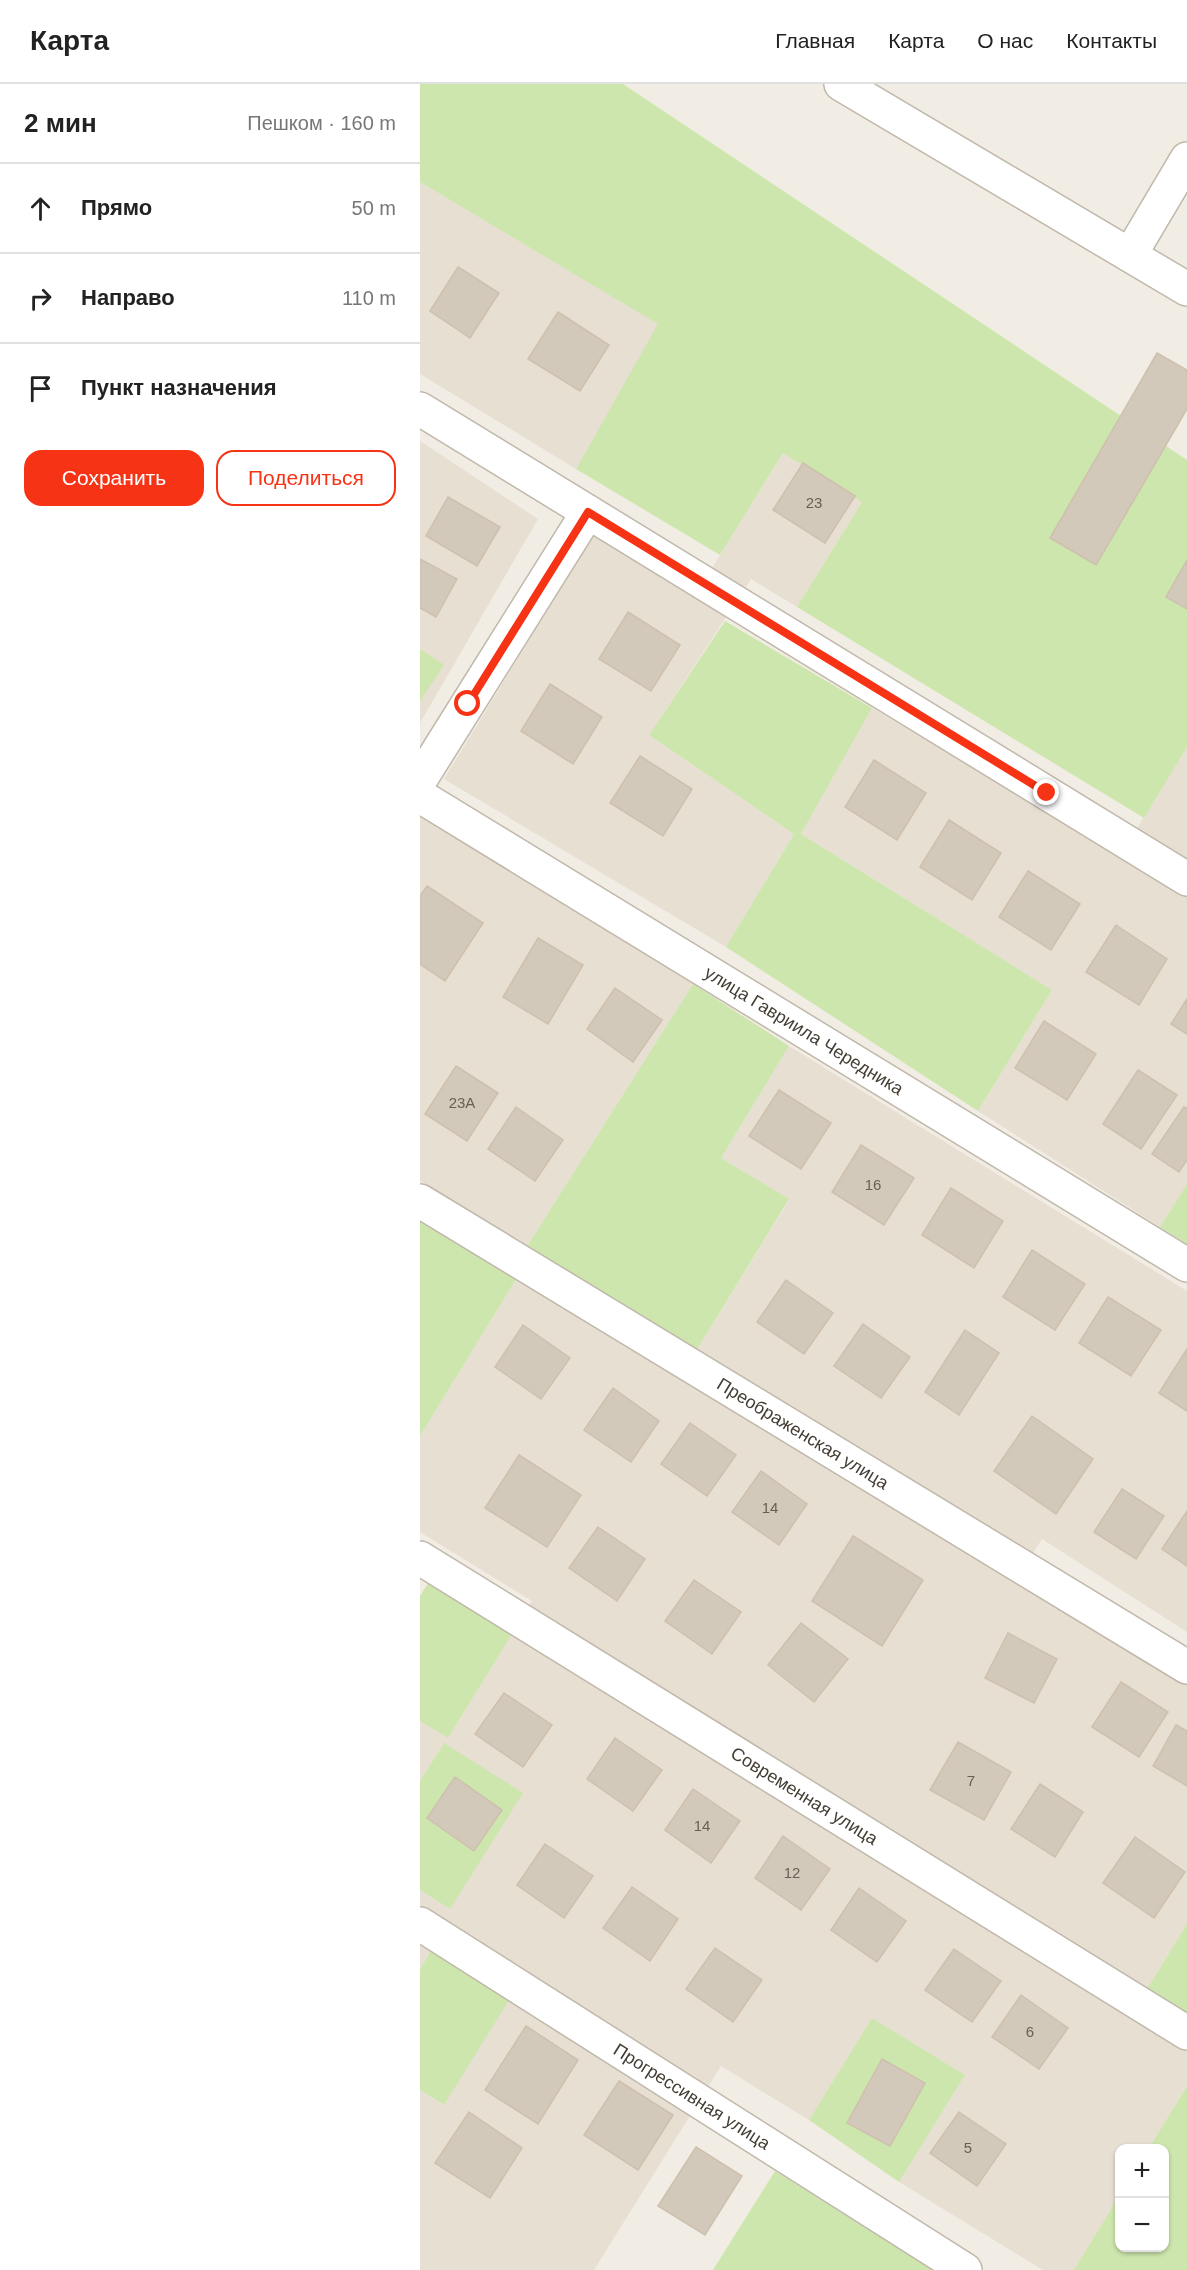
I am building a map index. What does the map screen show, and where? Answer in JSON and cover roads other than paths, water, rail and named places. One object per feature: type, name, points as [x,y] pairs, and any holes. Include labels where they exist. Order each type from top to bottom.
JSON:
[{"type":"street","points":[[841,84],[1187,289]]},
{"type":"street","points":[[1130,255],[1187,159]]},
{"type":"street","points":[[420,409],[1187,879]]},
{"type":"street","points":[[420,780],[588,512]]},
{"type":"street","name":"улица Гавриила Чередника","points":[[420,796],[1187,1265]]},
{"type":"street","name":"Преображенская улица","points":[[420,1201],[1187,1667]]},
{"type":"street","name":"Современная улица","points":[[420,1558],[1187,2033]]},
{"type":"street","name":"Прогрессивная улица","points":[[420,1924],[964,2270]]}]
